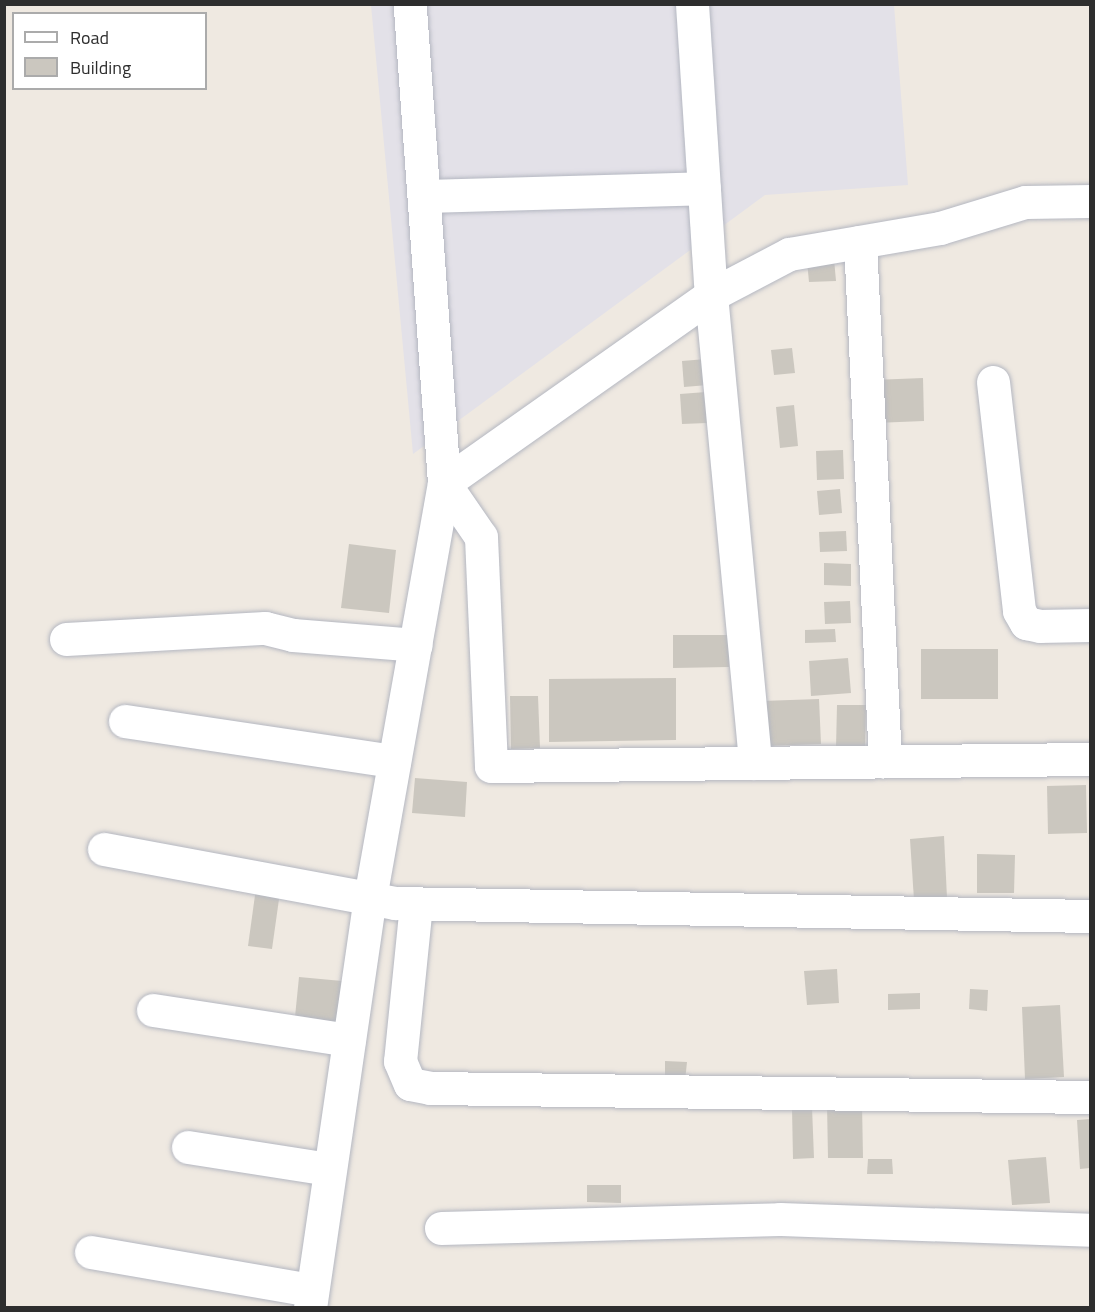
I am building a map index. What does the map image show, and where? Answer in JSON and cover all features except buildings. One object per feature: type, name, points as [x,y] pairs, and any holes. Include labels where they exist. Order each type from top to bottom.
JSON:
[{"type":"street","points":[[91,1252],[311,1299],[328,1169],[370,898],[444,483],[410,4]]},
{"type":"street","points":[[692,4],[711,295],[756,763]]},
{"type":"street","points":[[424,196],[704,188]]},
{"type":"street","points":[[444,483],[711,295],[789,254],[940,228],[1025,202],[1090,201]]},
{"type":"street","points":[[860,242],[885,761]]},
{"type":"street","points":[[993,382],[1019,611],[1026,623],[1040,627],[1090,625]]},
{"type":"street","points":[[444,483],[481,537],[491,766],[1090,759]]},
{"type":"street","points":[[66,639],[265,628],[292,635],[416,645]]},
{"type":"street","points":[[125,721],[394,761]]},
{"type":"street","points":[[104,849],[370,898],[416,904],[1090,916]]},
{"type":"street","points":[[416,904],[399,1061],[410,1084],[430,1088],[1090,1096]]},
{"type":"street","points":[[153,1010],[349,1040]]},
{"type":"street","points":[[188,1147],[328,1169]]},
{"type":"street","points":[[441,1228],[780,1219],[1090,1230]]},
{"type":"shaded area","points":[[371,5],[894,5],[908,185],[765,195],[413,454]]}]
